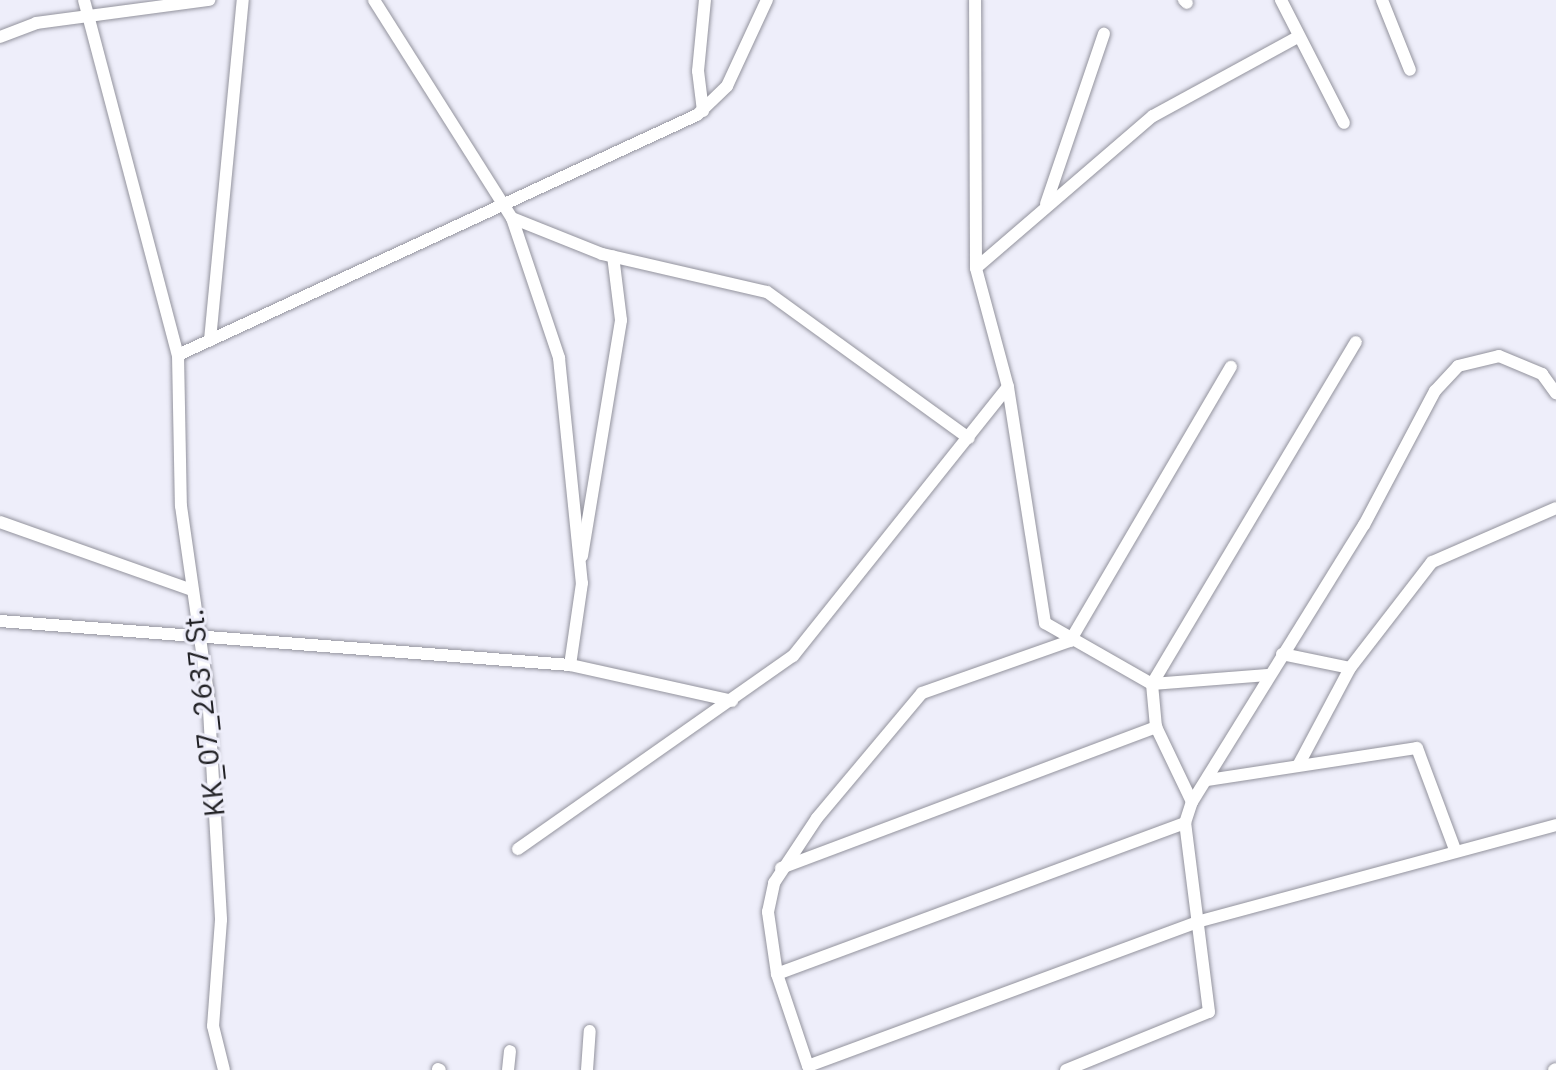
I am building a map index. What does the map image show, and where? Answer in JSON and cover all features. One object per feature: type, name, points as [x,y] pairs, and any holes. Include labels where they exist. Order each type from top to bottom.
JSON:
[{"type":"street","name":"KK_07_2637 St.","points":[[84,0],[178,355],[181,506],[199,638],[221,920],[213,1026],[224,1070]]},
{"type":"street","points":[[0,37],[36,23],[209,0]]},
{"type":"street","points":[[210,340],[243,0]]},
{"type":"street","points":[[374,0],[506,205],[569,406],[581,559],[570,665]]},
{"type":"street","points":[[703,111],[705,0]]},
{"type":"street","points":[[178,355],[703,111],[727,86],[767,0]]},
{"type":"street","points":[[975,0],[976,268],[1008,387],[1038,610],[1070,641],[1152,684],[1268,675]]},
{"type":"street","points":[[1281,0],[1296,38],[1344,123]]},
{"type":"street","points":[[1382,0],[1410,70]]},
{"type":"street","points":[[1046,204],[1104,34]]},
{"type":"street","points":[[976,268],[1046,204],[1153,116],[1296,38]]},
{"type":"street","points":[[512,218],[613,256],[767,292],[969,438]]},
{"type":"street","points":[[581,559],[592,527],[621,320],[613,256]]},
{"type":"street","points":[[1192,802],[1156,727],[1152,684],[1356,342]]},
{"type":"street","points":[[1066,1070],[1204,1017],[1210,1001],[1185,823],[1192,802],[1208,780],[1268,675],[1364,525],[1435,391],[1458,366],[1480,357],[1521,362],[1556,393]]},
{"type":"street","points":[[1231,367],[1070,641],[922,693],[781,868],[768,912],[777,974],[809,1068],[1197,922],[1454,847],[1556,825]]},
{"type":"street","points":[[518,849],[793,656],[1008,387]]},
{"type":"street","points":[[1299,764],[1350,668],[1443,553],[1556,508]]},
{"type":"street","points":[[0,522],[192,590]]},
{"type":"street","points":[[0,621],[570,665],[732,701]]},
{"type":"street","points":[[1282,654],[1350,668]]},
{"type":"street","points":[[781,868],[1156,727]]},
{"type":"street","points":[[1208,780],[1417,748],[1454,847]]},
{"type":"street","points":[[777,974],[1185,823]]},
{"type":"street","points":[[587,1070],[590,1031]]},
{"type":"street","points":[[508,1070],[510,1051]]}]
